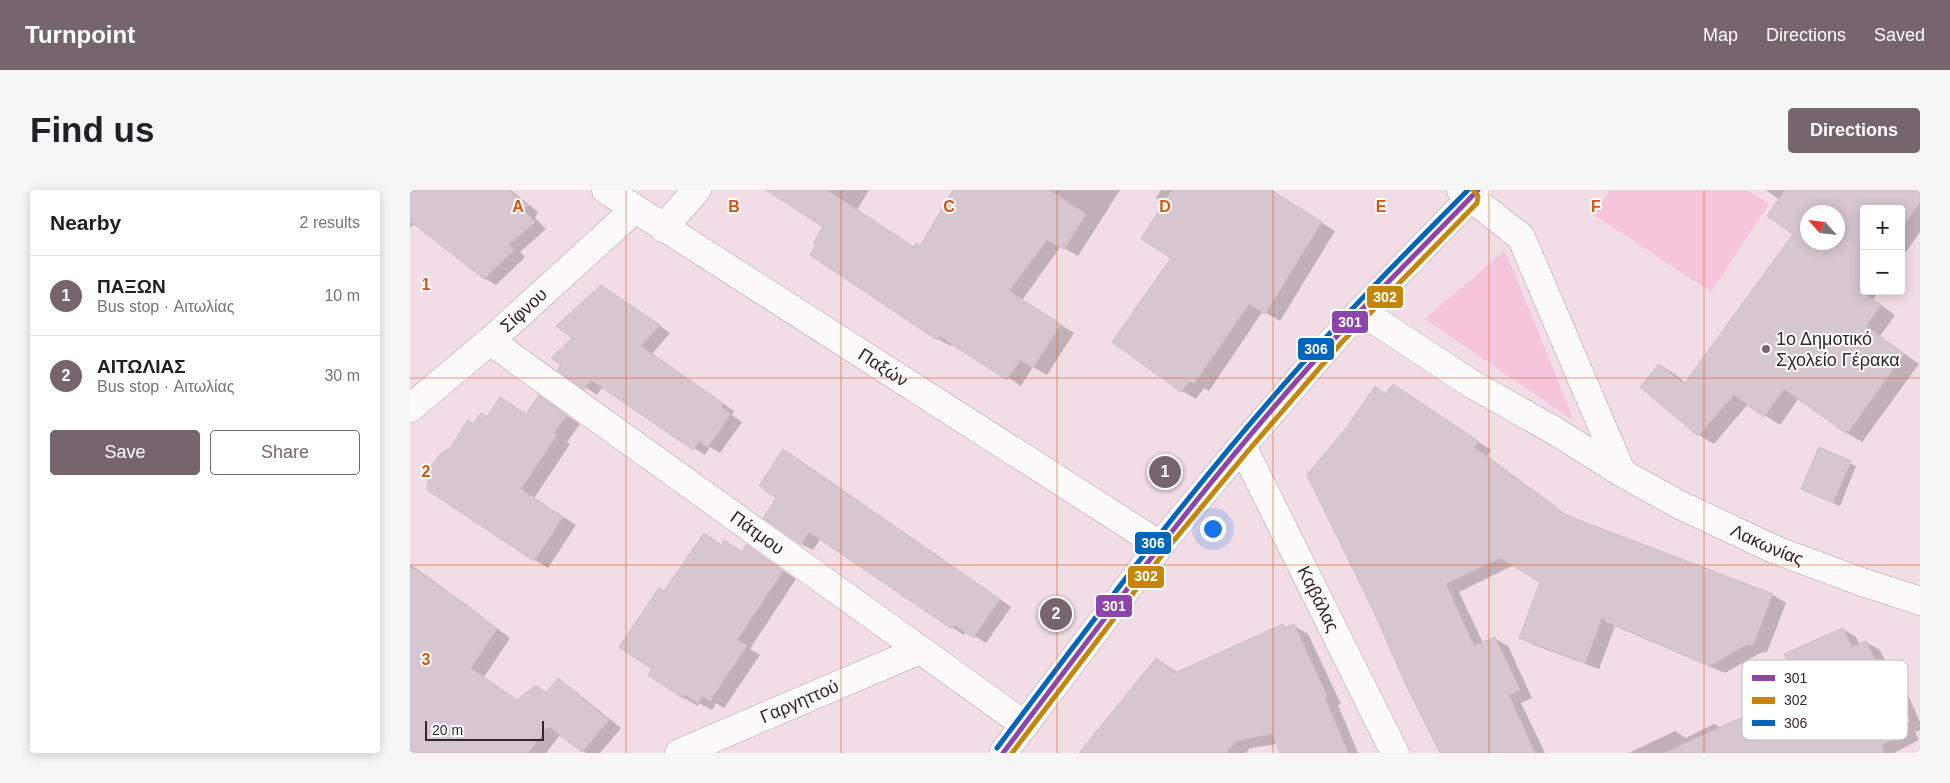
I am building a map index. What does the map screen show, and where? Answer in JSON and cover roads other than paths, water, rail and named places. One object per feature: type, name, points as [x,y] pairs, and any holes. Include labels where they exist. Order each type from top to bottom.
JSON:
[{"type":"street","name":"Παξών","points":[[606,190],[1160,545]]},
{"type":"street","points":[[663,228],[697,190]]},
{"type":"street","points":[[1003,753],[1160,545],[1242,446],[1361,310],[1470,193],[1521,237],[1622,473]]},
{"type":"street","name":"Σίφνου","points":[[410,408],[490,341],[635,209]]},
{"type":"street","name":"Λακωνίας","points":[[1361,310],[1470,383],[1680,505],[1776,550],[1859,581],[1920,601]]},
{"type":"street","name":"Πάτμου","points":[[490,341],[1024,725]]},
{"type":"street","name":"Καβάλας","points":[[1242,446],[1395,753]]},
{"type":"street","name":"Γαργηττού","points":[[679,753],[920,650]]},
{"type":"place","name":"1ο Δημοτικό Σχολείο Γέρακα","points":[[1766,349]]},
{"type":"place","name":"ΠΑΞΩΝ","points":[[1165,472]]},
{"type":"place","name":"ΑΙΤΩΛΙΑΣ","points":[[1056,614]]}]
